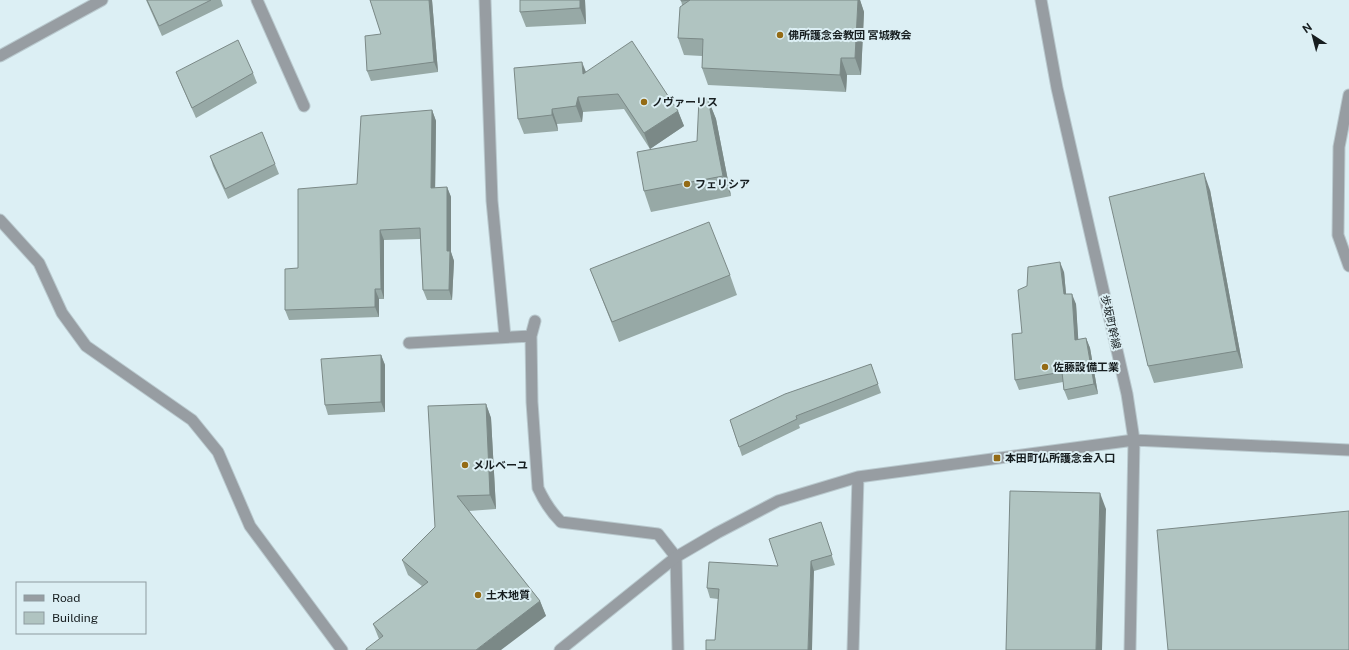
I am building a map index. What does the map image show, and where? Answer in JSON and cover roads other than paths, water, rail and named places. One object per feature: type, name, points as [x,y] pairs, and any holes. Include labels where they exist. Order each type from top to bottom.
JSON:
[{"type":"street","points":[[0,56],[102,0]]},
{"type":"street","points":[[257,0],[304,106]]},
{"type":"street","points":[[485,0],[492,201],[505,337]]},
{"type":"street","name":"歩坂町幹線","points":[[1041,0],[1057,88],[1127,394],[1134,440],[1130,650]]},
{"type":"street","points":[[1349,95],[1339,147],[1338,235],[1349,266]]},
{"type":"street","points":[[0,220],[39,263],[62,313],[86,346],[192,420],[218,452],[250,526],[342,650]]},
{"type":"street","points":[[535,321],[531,336],[532,402],[538,488],[548,507],[561,522],[658,534],[676,557],[678,650]]},
{"type":"street","points":[[409,343],[531,336]]},
{"type":"street","points":[[560,650],[676,557],[717,533],[778,501],[858,477],[1134,440],[1349,450]]},
{"type":"street","points":[[853,650],[858,477]]},
{"type":"place","name":"佛所護念会教団 宮城教会","points":[[780,35]]},
{"type":"place","name":"ノヴァーリス","points":[[644,102]]},
{"type":"place","name":"フェリシア","points":[[687,184]]},
{"type":"place","name":"佐藤設備工業","points":[[1045,367]]},
{"type":"place","name":"本田町仏所護念会入口","points":[[997,458]]},
{"type":"place","name":"メルベーユ","points":[[465,465]]},
{"type":"place","name":"土木地質","points":[[478,595]]}]
